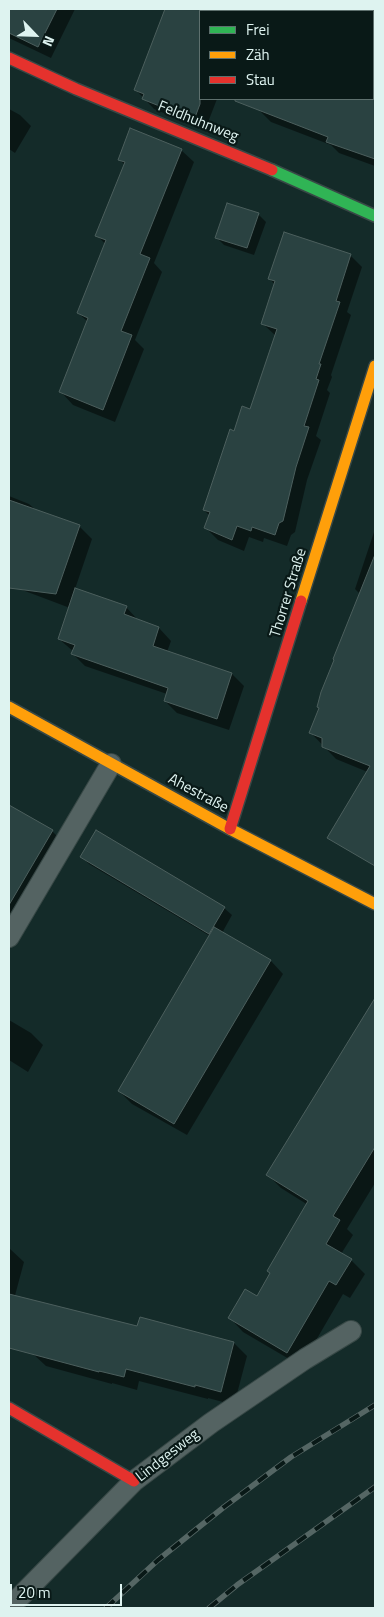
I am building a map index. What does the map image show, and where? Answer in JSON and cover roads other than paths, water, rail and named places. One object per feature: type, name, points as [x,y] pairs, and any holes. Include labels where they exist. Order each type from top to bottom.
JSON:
[{"type":"street","name":"Feldhuhnweg","points":[[9,58],[76,89],[234,153],[375,216]]},
{"type":"street","name":"Thorrer Straße","points":[[230,829],[375,366]]},
{"type":"street","name":"Ahestraße","points":[[9,707],[230,829],[375,904]]},
{"type":"street","points":[[9,1408],[134,1481]]},
{"type":"lane","points":[[9,937],[111,764]]},
{"type":"lane","name":"Lindgesweg","points":[[9,1608],[134,1481],[211,1423],[305,1359],[351,1331]]},
{"type":"railway","points":[[106,1608],[158,1560],[224,1507],[291,1457],[375,1405]]},
{"type":"railway","points":[[209,1608],[237,1585],[375,1487]]}]
